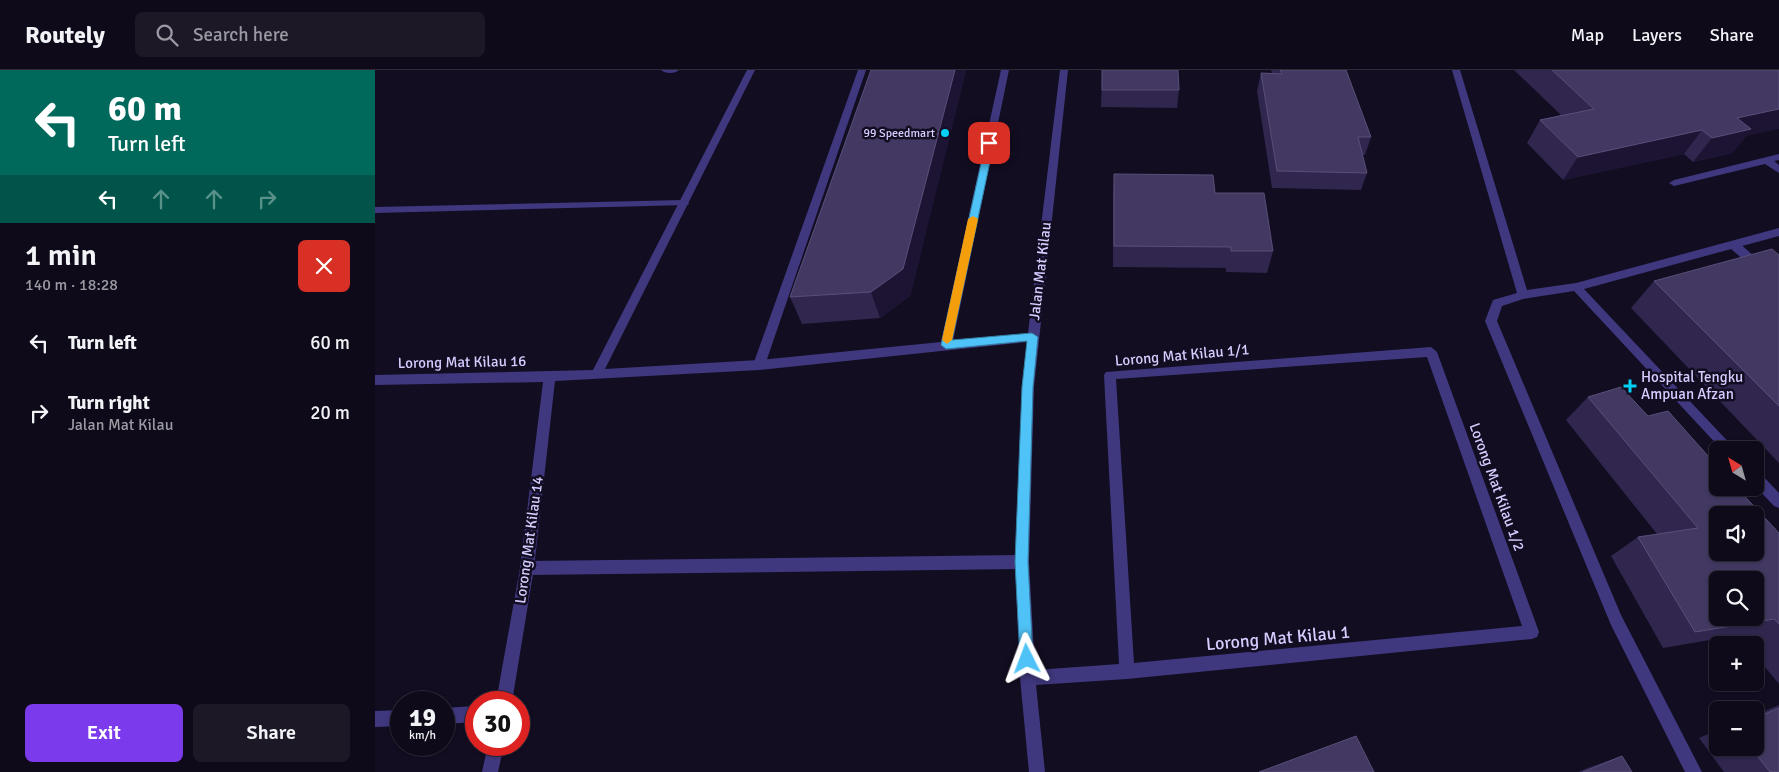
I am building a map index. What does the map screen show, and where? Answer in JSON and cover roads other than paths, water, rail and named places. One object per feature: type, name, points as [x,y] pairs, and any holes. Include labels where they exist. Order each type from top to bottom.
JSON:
[{"type":"street","points":[[665,70],[675,70]]},
{"type":"street","points":[[597,374],[751,70]]},
{"type":"street","points":[[759,365],[862,70]]},
{"type":"street","points":[[946,345],[1005,70]]},
{"type":"street","name":"Jalan Mat Kilau","points":[[1037,772],[1028,678],[1022,562],[1028,387],[1032,337],[1064,70]]},
{"type":"street","points":[[1456,70],[1523,295]]},
{"type":"street","points":[[1674,183],[1779,157]]},
{"type":"street","points":[[1766,160],[1779,170]]},
{"type":"street","points":[[375,210],[684,202]]},
{"type":"street","points":[[1694,772],[1616,620],[1491,321],[1497,303],[1523,295],[1576,287],[1779,232]]},
{"type":"street","points":[[1734,245],[1779,284]]},
{"type":"street","points":[[1576,287],[1721,441]]},
{"type":"street","name":"Lorong Mat Kilau 16","points":[[375,380],[550,377],[759,365],[1032,337]]},
{"type":"street","name":"Lorong Mat Kilau 1/2","points":[[1431,352],[1532,632]]},
{"type":"street","name":"Lorong Mat Kilau 1/1","points":[[1127,671],[1110,375],[1431,352]]},
{"type":"street","name":"Lorong Mat Kilau 14","points":[[506,691],[527,568],[550,377]]},
{"type":"street","points":[[1764,486],[1779,502]]},
{"type":"street","points":[[527,568],[1022,562]]},
{"type":"street","name":"Lorong Mat Kilau 1","points":[[1028,678],[1127,671],[1532,632]]},
{"type":"street","points":[[375,719],[390,718]]},
{"type":"street","points":[[490,772],[494,756]]},
{"type":"place","name":"99 Speedmart","points":[[945,133]]},
{"type":"place","name":"Hospital Tengku Ampuan Afzan","points":[[1630,386]]}]
